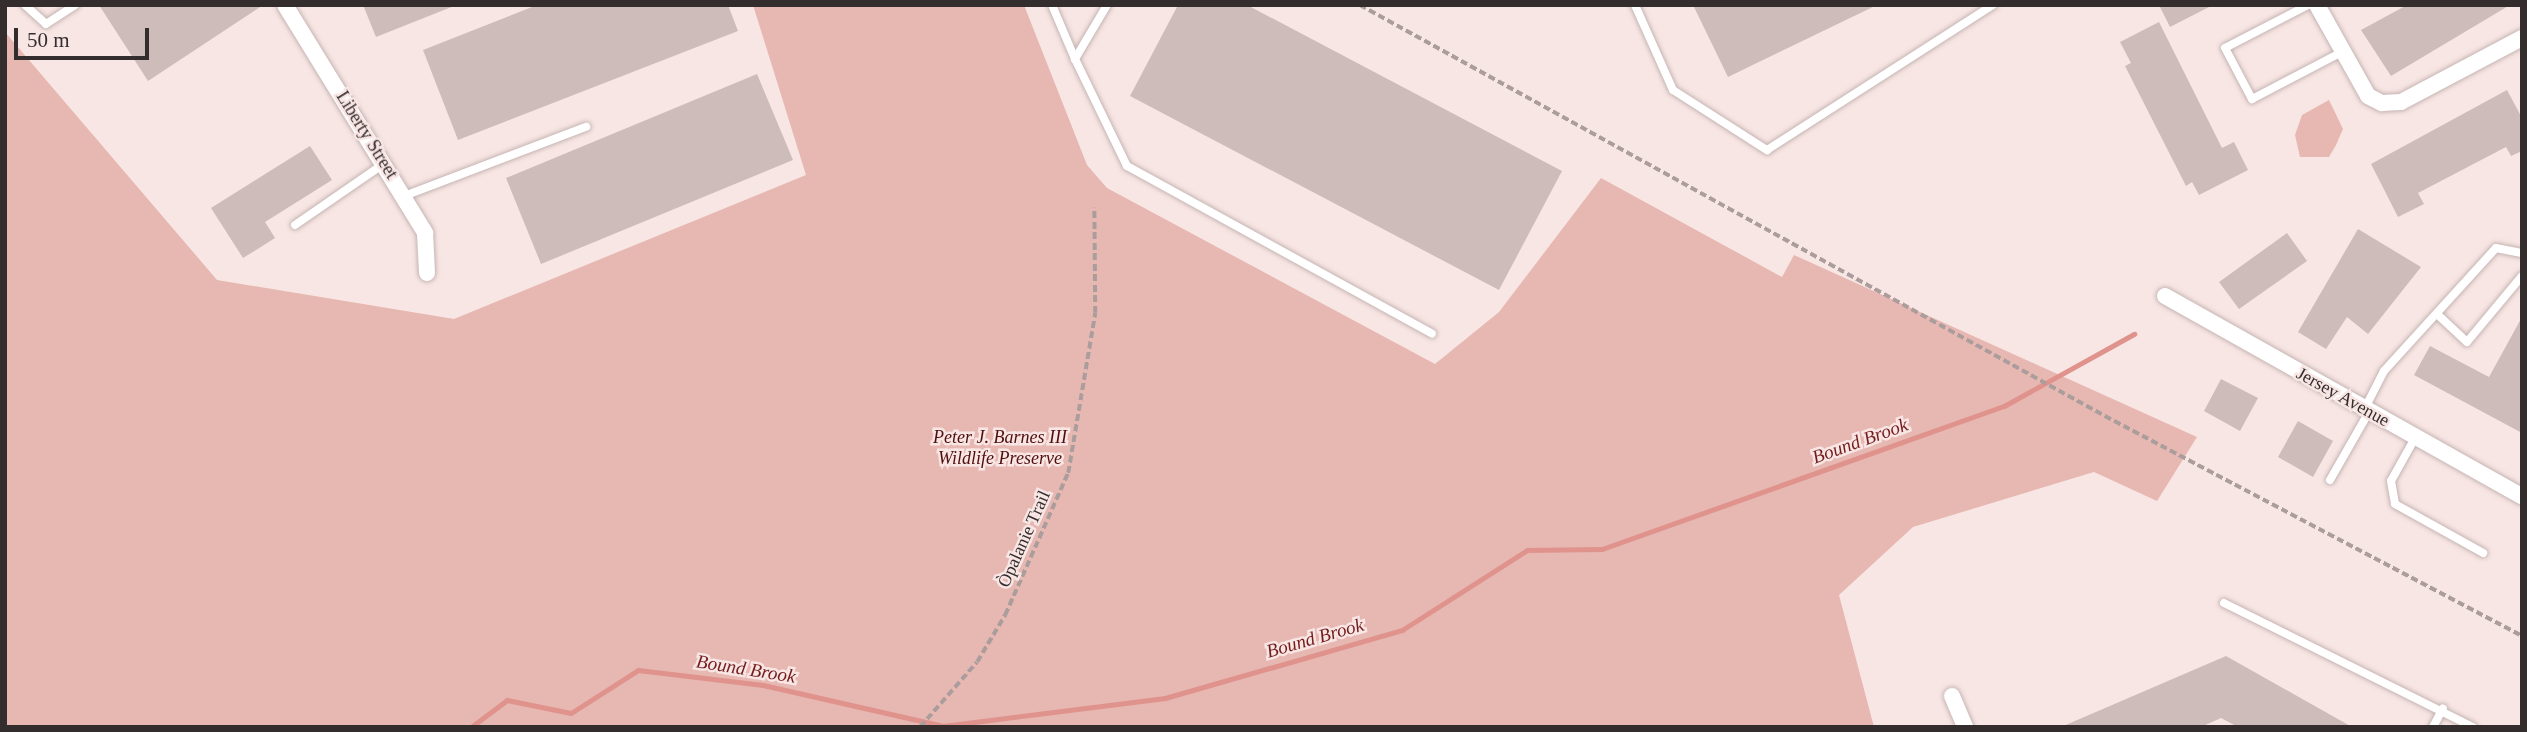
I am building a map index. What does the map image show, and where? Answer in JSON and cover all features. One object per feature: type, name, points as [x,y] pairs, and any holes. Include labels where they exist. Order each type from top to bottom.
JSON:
[{"type":"street","name":"Liberty Street","points":[[285,5],[385,163],[425,233],[427,273]]},
{"type":"street","points":[[2317,5],[2368,96],[2401,103],[2520,43]]},
{"type":"street","name":"Jersey Avenue","points":[[2165,296],[2522,496]]},
{"type":"street","points":[[1952,695],[1965,727]]},
{"type":"lane","points":[[25,5],[46,24],[75,5]]},
{"type":"lane","points":[[1052,5],[1127,166],[1432,334]]},
{"type":"lane","points":[[1075,59],[1107,5]]},
{"type":"lane","points":[[1635,5],[1673,90],[1767,150],[1993,5]]},
{"type":"lane","points":[[2308,5],[2225,48],[2252,99],[2342,52]]},
{"type":"lane","points":[[404,196],[586,127]]},
{"type":"lane","points":[[295,225],[385,163]]},
{"type":"lane","points":[[2330,480],[2384,372],[2496,248],[2522,253]]},
{"type":"lane","points":[[2437,314],[2467,342],[2522,276]]},
{"type":"lane","points":[[2415,438],[2391,481],[2395,504],[2483,553]]},
{"type":"lane","points":[[2224,603],[2443,708],[2473,727]]},
{"type":"lane","points":[[2433,727],[2443,708]]},
{"type":"path","points":[[1360,5],[2117,423],[2522,636]]},
{"type":"path","name":"Òpalanie Trail","points":[[920,727],[977,662],[1005,615],[1068,473],[1095,313],[1094,208]]},
{"type":"green space","name":"Peter J. Barnes III Wildlife Preserve","points":[[753,5],[1024,5],[1087,165],[1107,188],[1435,364],[1499,312],[1601,178],[1782,277],[1794,255],[2197,437],[2157,501],[2094,472],[1913,527],[1839,595],[1874,727],[5,727],[5,32],[217,280],[454,319],[806,175]]},
{"type":"green space","points":[[2329,100],[2343,129],[2336,145],[2329,157],[2300,157],[2295,135],[2302,115]]},
{"type":"building","points":[[99,5],[263,5],[148,81]]},
{"type":"building","points":[[363,5],[453,5],[454,6],[376,37]]},
{"type":"building","points":[[537,5],[728,5],[738,31],[458,140],[423,50]]},
{"type":"building","points":[[1178,5],[1247,5],[1562,171],[1499,290],[1130,96]]},
{"type":"building","points":[[1693,5],[1877,5],[1728,77]]},
{"type":"building","points":[[2159,5],[2213,5],[2170,27]]},
{"type":"building","points":[[2407,5],[2510,5],[2391,76],[2361,30]]},
{"type":"building","points":[[2159,22],[2222,148],[2234,142],[2248,170],[2199,195],[2192,182],[2186,186],[2125,66],[2131,63],[2120,42]]},
{"type":"building","points":[[757,74],[793,160],[541,264],[506,178]]},
{"type":"building","points":[[2507,90],[2522,118],[2522,151],[2511,156],[2506,147],[2418,193],[2424,204],[2398,217],[2371,164]]},
{"type":"building","points":[[310,146],[332,180],[265,222],[275,238],[243,258],[211,208]]},
{"type":"building","points":[[2358,229],[2421,267],[2368,334],[2347,317],[2326,349],[2298,332]]},
{"type":"building","points":[[2287,233],[2307,261],[2239,309],[2219,282]]},
{"type":"building","points":[[2522,317],[2522,433],[2414,375],[2430,346],[2489,377]]},
{"type":"building","points":[[2221,379],[2258,398],[2240,431],[2204,411]]},
{"type":"building","points":[[2298,421],[2333,441],[2313,477],[2278,457]]},
{"type":"building","points":[[2226,656],[2352,727],[2238,727],[2221,718],[2201,727],[2061,727]]},
{"type":"waterway","name":"Bound Brook","points":[[471,727],[507,700],[571,713],[638,670],[763,685],[943,726],[1165,698],[1402,630],[1527,550],[1602,549],[2004,406],[2134,334]]}]
